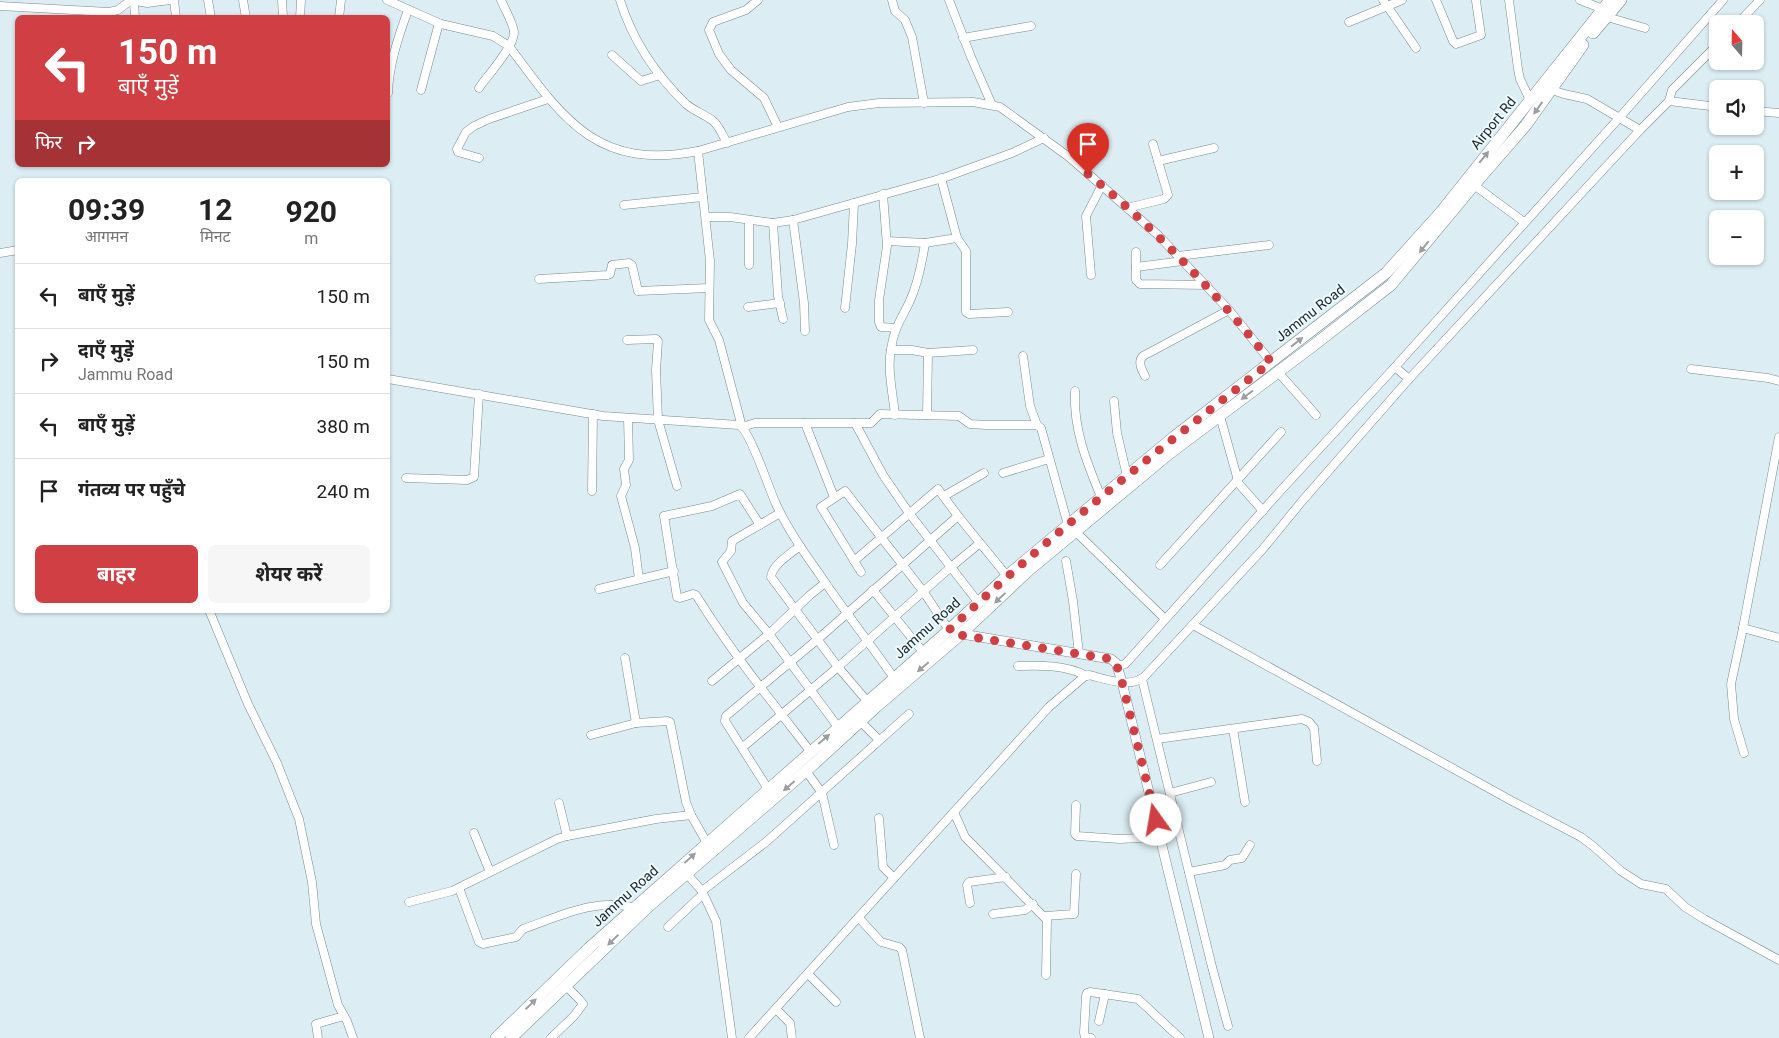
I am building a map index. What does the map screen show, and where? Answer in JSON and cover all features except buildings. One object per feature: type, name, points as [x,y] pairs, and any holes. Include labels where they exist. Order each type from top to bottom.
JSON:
[{"type":"main road","points":[[511,1038],[573,993],[649,906],[960,635],[1072,529],[1391,285],[1526,126],[1607,9],[1621,0]]},
{"type":"main road","name":"Airport Rd","points":[[1397,262],[1441,212],[1530,100],[1607,9]]},
{"type":"main road","name":"Jammu Road","points":[[496,1038],[589,948],[866,701],[949,630],[1007,576],[1072,529],[1102,497],[1175,436],[1386,274],[1397,262]]},
{"type":"street","points":[[132,0],[147,4],[170,0]]},
{"type":"street","points":[[0,6],[118,14],[132,0]]},
{"type":"street","points":[[132,0],[134,15]]},
{"type":"street","points":[[174,0],[176,15]]},
{"type":"street","points":[[208,0],[210,15]]},
{"type":"street","points":[[243,0],[246,15]]},
{"type":"street","points":[[282,0],[283,15]]},
{"type":"street","points":[[300,15],[301,0]]},
{"type":"street","points":[[339,15],[341,0]]},
{"type":"street","points":[[387,0],[439,22],[493,36],[509,46],[548,99],[578,129],[596,141],[622,151],[646,156],[684,154],[698,151],[848,106],[879,103],[973,102],[1000,107],[1044,138],[1102,185],[1158,235],[1207,285],[1271,362]]},
{"type":"street","points":[[479,88],[509,46],[513,35],[513,30],[500,0]]},
{"type":"street","points":[[620,0],[625,16],[640,46],[660,75],[686,103],[715,122],[727,143]]},
{"type":"street","points":[[758,0],[746,10],[713,22],[709,30],[719,54],[731,70],[766,101],[778,126]]},
{"type":"street","points":[[892,0],[896,10],[905,20],[912,37],[924,102]]},
{"type":"street","points":[[949,0],[992,105]]},
{"type":"street","points":[[1349,22],[1385,3],[1402,0]]},
{"type":"street","points":[[1436,0],[1452,41],[1456,44],[1481,35],[1478,0]]},
{"type":"street","points":[[1509,0],[1520,79],[1530,100]]},
{"type":"street","points":[[1580,0],[1607,9],[1645,28]]},
{"type":"street","points":[[1209,1038],[1160,837],[1125,664],[1263,511],[1396,368],[1524,222],[1622,119],[1723,0]]},
{"type":"street","points":[[1746,15],[1760,0]]},
{"type":"street","points":[[1385,3],[1416,48]]},
{"type":"street","points":[[390,69],[394,48],[408,10]]},
{"type":"street","points":[[421,90],[439,22]]},
{"type":"street","points":[[963,38],[1031,26]]},
{"type":"street","points":[[749,1038],[1049,707],[1082,678],[1087,676],[1127,676],[1193,625],[1262,550],[1408,378],[1637,128],[1669,101],[1672,90],[1709,53]]},
{"type":"street","points":[[612,55],[641,81],[660,75]]},
{"type":"street","points":[[1552,90],[1586,99],[1637,128]]},
{"type":"street","points":[[479,158],[458,152],[457,149],[469,129],[489,119],[548,99]]},
{"type":"street","points":[[1669,101],[1709,106]]},
{"type":"street","points":[[1764,112],[1779,113]]},
{"type":"street","points":[[706,216],[773,223],[793,220],[941,178],[1012,153],[1044,138]]},
{"type":"street","points":[[1127,208],[1166,197],[1168,193],[1153,144]]},
{"type":"street","points":[[1158,161],[1214,148]]},
{"type":"street","points":[[698,151],[710,261],[709,320],[719,340],[742,427],[750,440],[780,513],[825,583],[894,678]]},
{"type":"street","points":[[941,178],[957,238],[966,251],[966,312],[969,314],[1008,312]]},
{"type":"street","points":[[1091,275],[1086,216],[1102,185]]},
{"type":"street","points":[[1474,185],[1524,222]]},
{"type":"street","points":[[883,194],[886,241],[879,300],[879,322],[881,327],[896,328]]},
{"type":"street","points":[[624,205],[703,197]]},
{"type":"street","points":[[845,308],[852,244],[854,203]]},
{"type":"street","points":[[749,265],[750,220]]},
{"type":"street","points":[[793,220],[804,303],[805,331]]},
{"type":"street","points":[[773,223],[783,319]]},
{"type":"street","points":[[886,241],[925,243],[957,238]]},
{"type":"street","points":[[895,415],[890,361],[891,350],[896,328],[909,302],[921,268],[925,243]]},
{"type":"street","points":[[1136,267],[1181,258],[1269,245]]},
{"type":"street","points":[[0,253],[15,250]]},
{"type":"street","points":[[1136,252],[1136,280],[1140,284],[1207,285]]},
{"type":"street","points":[[539,279],[608,275],[610,274],[612,264],[629,263],[632,265],[638,291],[709,288]]},
{"type":"street","points":[[748,307],[780,302]]},
{"type":"street","points":[[1145,376],[1140,361],[1144,356],[1229,310]]},
{"type":"street","points":[[627,340],[658,341],[656,370],[658,420],[677,486]]},
{"type":"street","points":[[891,350],[912,350],[928,353],[973,350]]},
{"type":"street","points":[[927,415],[928,353]]},
{"type":"street","points":[[1023,356],[1030,406],[1037,425],[1041,428],[1072,529],[1166,619]]},
{"type":"street","points":[[1396,368],[1408,378]]},
{"type":"street","points":[[1691,369],[1732,373],[1779,381]]},
{"type":"street","points":[[1278,372],[1316,415]]},
{"type":"street","points":[[390,379],[593,414],[739,425],[742,427],[755,423],[872,423],[880,414],[960,416],[970,424],[1037,425]]},
{"type":"street","points":[[1075,391],[1079,438],[1087,463],[1102,497]]},
{"type":"street","points":[[406,478],[467,480],[474,477],[479,394]]},
{"type":"street","points":[[1114,400],[1117,433],[1127,476]]},
{"type":"street","points":[[592,491],[593,414]]},
{"type":"street","points":[[1220,416],[1242,488],[1263,511]]},
{"type":"street","points":[[628,418],[629,460],[624,467],[626,485],[621,496],[634,548],[639,579]]},
{"type":"street","points":[[805,423],[834,498]]},
{"type":"street","points":[[855,423],[883,475],[909,513],[978,602]]},
{"type":"street","points":[[1160,565],[1281,432]]},
{"type":"street","points":[[1744,753],[1734,719],[1731,692],[1732,676],[1744,628],[1779,437]]},
{"type":"street","points":[[1003,473],[1049,459]]},
{"type":"street","points":[[944,496],[984,473]]},
{"type":"street","points":[[854,561],[936,489],[939,489],[958,516],[1007,576]]},
{"type":"street","points":[[861,572],[821,508],[844,491],[847,492],[923,591],[949,630],[960,635],[1111,659],[1127,676],[1157,739],[1228,1026]]},
{"type":"street","points":[[760,525],[740,494],[712,506],[664,516],[677,597],[695,594],[760,687],[810,752]]},
{"type":"street","points":[[780,513],[732,541],[731,551],[724,557],[722,562],[739,597],[838,727]]},
{"type":"street","points":[[768,789],[725,717],[818,639],[958,516]]},
{"type":"street","points":[[742,746],[782,715],[980,543]]},
{"type":"street","points":[[800,546],[782,561],[770,575],[838,667],[866,701]]},
{"type":"street","points":[[1066,561],[1079,654]]},
{"type":"street","points":[[600,589],[674,571]]},
{"type":"street","points":[[712,681],[769,634],[825,583]]},
{"type":"street","points":[[872,590],[923,652]]},
{"type":"street","points":[[210,613],[248,704],[284,780],[299,819],[312,882],[316,924],[338,1005],[353,1038]]},
{"type":"street","points":[[1193,625],[1580,837],[1621,871],[1641,884],[1666,889],[1685,906],[1704,919],[1779,960]]},
{"type":"street","points":[[1744,628],[1779,638]]},
{"type":"street","points":[[624,658],[636,723]]},
{"type":"street","points":[[1018,666],[1053,666],[1075,670],[1087,676]]},
{"type":"street","points":[[668,926],[701,890],[766,842],[818,788],[909,714]]},
{"type":"street","points":[[1157,739],[1302,719],[1314,728],[1318,761]]},
{"type":"street","points":[[860,721],[878,739]]},
{"type":"street","points":[[591,735],[636,723],[670,722],[686,802],[707,843]]},
{"type":"street","points":[[1233,729],[1245,802]]},
{"type":"street","points":[[806,771],[818,788],[834,845]]},
{"type":"street","points":[[1170,793],[1211,782]]},
{"type":"street","points":[[559,803],[567,836]]},
{"type":"street","points":[[1076,805],[1076,836],[1120,839],[1160,837]]},
{"type":"street","points":[[954,812],[966,837],[1045,916],[1048,922],[1046,975]]},
{"type":"street","points":[[409,902],[459,888],[557,839],[650,820],[691,815]]},
{"type":"street","points":[[878,818],[883,867],[894,878]]},
{"type":"street","points":[[474,834],[490,872]]},
{"type":"street","points":[[1189,872],[1225,865],[1230,860],[1242,858],[1250,845]]},
{"type":"street","points":[[686,874],[701,890],[716,921],[732,1038]]},
{"type":"street","points":[[1045,916],[1074,914],[1076,874]]},
{"type":"street","points":[[970,903],[967,885],[969,882],[1006,877]]},
{"type":"street","points":[[459,888],[479,942],[483,944],[516,937],[522,929],[596,905],[624,905],[634,908]]},
{"type":"street","points":[[993,914],[1025,910],[1033,904]]},
{"type":"street","points":[[859,918],[880,942],[899,947],[902,950],[920,1038]]},
{"type":"street","points":[[808,974],[836,1002]]},
{"type":"street","points":[[1091,1038],[1085,1037],[1084,1033],[1086,994],[1090,992],[1138,1000],[1180,1038]]},
{"type":"street","points":[[552,1038],[582,1005],[573,993]]},
{"type":"street","points":[[1099,1021],[1105,994]]},
{"type":"street","points":[[776,1009],[790,1023],[792,1038]]},
{"type":"street","points":[[318,1038],[316,1024],[344,1016]]},
{"type":"route","points":[[1088,174],[1158,235],[1207,285],[1271,362],[1175,436],[1007,576],[949,630],[960,635],[1114,661],[1122,682],[1156,820]]}]
